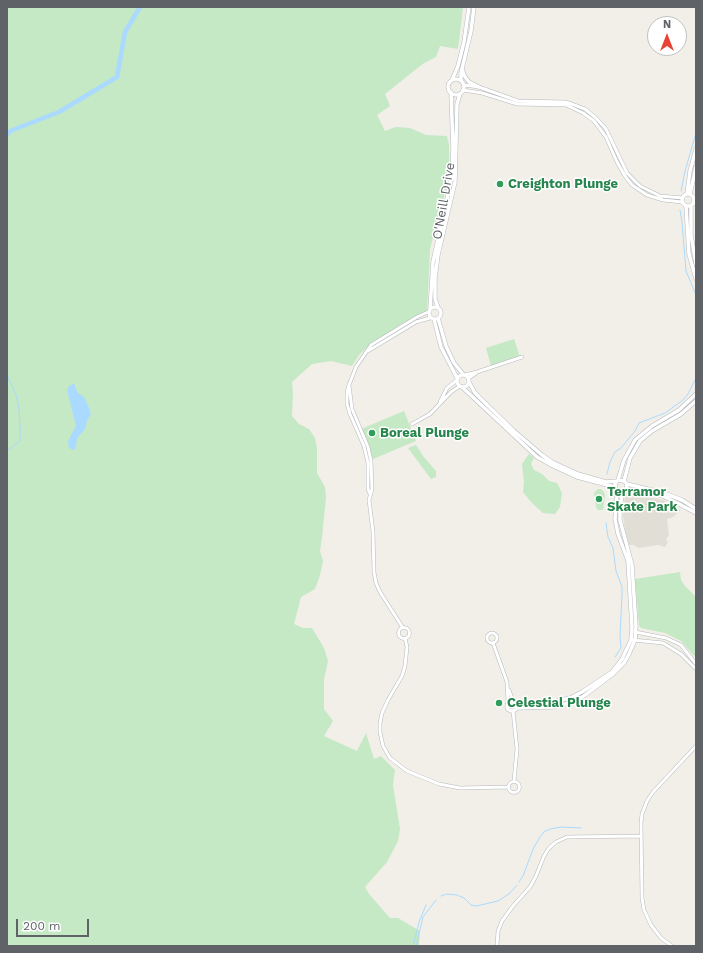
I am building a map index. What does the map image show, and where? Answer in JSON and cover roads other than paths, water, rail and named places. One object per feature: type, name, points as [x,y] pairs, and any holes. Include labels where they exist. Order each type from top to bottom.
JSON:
[{"type":"main road","name":"O'Neill Drive","points":[[469,7],[464,42],[458,66],[448,86],[451,92],[453,148],[452,176],[433,262],[429,310],[441,347],[458,384],[467,390],[537,457],[577,477],[616,489],[642,491],[663,496],[696,513]]},
{"type":"main road","name":"O'Neill Drive","points":[[474,7],[471,31],[462,68],[462,92],[456,104],[455,182],[434,278],[435,299],[441,313],[438,318],[446,346],[454,363],[469,380],[475,393],[524,440],[552,462],[578,474],[606,482],[625,482],[664,493],[682,500],[696,509]]},
{"type":"main road","points":[[462,68],[465,77],[469,82],[479,87]]},
{"type":"main road","points":[[452,80],[457,80],[462,83]]},
{"type":"main road","points":[[451,92],[455,94],[462,92]]},
{"type":"main road","points":[[688,194],[690,171],[696,149]]},
{"type":"main road","points":[[696,167],[688,194],[683,200],[686,206],[689,254],[696,279]]},
{"type":"main road","points":[[688,194],[695,198],[691,235],[696,264]]},
{"type":"main road","points":[[686,206],[694,204]]},
{"type":"main road","points":[[429,310],[434,307],[438,307]]},
{"type":"main road","points":[[432,319],[438,318]]},
{"type":"main road","points":[[457,379],[459,375],[464,374]]},
{"type":"main road","points":[[461,387],[467,385],[469,380]]},
{"type":"main road","points":[[658,427],[685,406],[696,394]]},
{"type":"main road","points":[[508,702],[507,707],[552,707],[570,702],[584,696],[604,681],[619,668],[629,654],[634,632],[632,565],[620,520],[620,507],[625,490],[628,462],[636,448],[645,437],[658,427],[681,414],[696,400]]},
{"type":"main road","points":[[634,632],[628,561],[618,534],[615,519],[616,489],[624,460],[633,443],[648,428],[674,414]]},
{"type":"main road","points":[[508,702],[514,707]]},
{"type":"street","points":[[462,83],[518,100],[566,103],[585,109],[596,118],[610,137],[627,173],[640,186],[660,196],[683,200]]},
{"type":"street","points":[[462,92],[482,93],[517,104],[566,103]]},
{"type":"street","points":[[405,638],[408,637],[410,632],[408,629],[403,628],[380,592],[376,583],[373,559],[373,532],[369,500],[370,494],[368,489],[368,463],[364,446],[347,404],[347,392],[356,367],[371,345],[429,310]]},
{"type":"street","points":[[368,351],[416,322],[432,319]]},
{"type":"street","points":[[464,374],[477,372],[522,357]]},
{"type":"street","points":[[469,380],[477,372]]},
{"type":"street","points":[[440,404],[447,388],[457,379]]},
{"type":"street","points":[[412,424],[430,414],[450,392],[461,387]]},
{"type":"street","points":[[403,628],[399,633],[402,638],[405,638],[407,647],[405,666],[402,676],[382,713],[380,723],[383,746],[390,758],[407,771],[439,784],[460,788],[509,787]]},
{"type":"street","points":[[634,632],[666,638],[684,648],[696,664]]},
{"type":"street","points":[[633,640],[663,643],[680,654],[696,669]]},
{"type":"street","points":[[493,643],[514,707],[517,749],[514,781],[510,783],[509,787]]},
{"type":"street","points":[[680,654],[684,648]]},
{"type":"street","points":[[508,687],[508,702]]},
{"type":"street","points":[[672,946],[661,938],[651,925],[644,910],[642,898],[642,814],[647,801],[662,781],[696,746]]},
{"type":"street","points":[[509,787],[513,792],[518,790],[519,785],[514,781]]},
{"type":"street","points":[[496,946],[498,931],[502,921],[530,887],[544,856],[549,848],[556,842],[567,837],[641,836]]},
{"type":"water","points":[[73,384],[75,385],[78,393],[84,397],[91,414],[85,429],[77,438],[76,447],[74,450],[69,448],[68,441],[76,426],[67,390],[69,386]]},
{"type":"waterway","points":[[7,135],[10,131],[59,112],[117,77],[125,32],[140,7]]},
{"type":"waterway","points":[[681,191],[696,133]]},
{"type":"waterway","points":[[680,210],[686,271],[696,295]]},
{"type":"waterway","points":[[7,375],[16,395],[19,408],[20,428],[20,441],[7,451]]},
{"type":"waterway","points":[[607,474],[610,462],[615,452],[621,448],[635,431],[639,423],[665,413],[683,400],[688,394],[696,378]]},
{"type":"waterway","points":[[606,523],[608,537],[613,548],[616,571],[622,587],[621,648],[615,657]]},
{"type":"waterway","points":[[519,882],[523,876],[533,849],[544,832],[561,827],[581,828]]},
{"type":"waterway","points":[[441,896],[447,894],[457,895],[464,898],[471,905],[476,906],[498,901],[509,894],[517,885]]},
{"type":"waterway","points":[[416,946],[423,917],[436,900]]},
{"type":"waterway","points":[[413,946],[419,922],[426,905]]},
{"type":"place","name":"Creighton Plunge","points":[[500,184]]},
{"type":"place","name":"Boreal Plunge","points":[[372,433]]},
{"type":"place","name":"Terramor Skate Park","points":[[599,499]]},
{"type":"place","name":"Celestial Plunge","points":[[499,703]]}]
